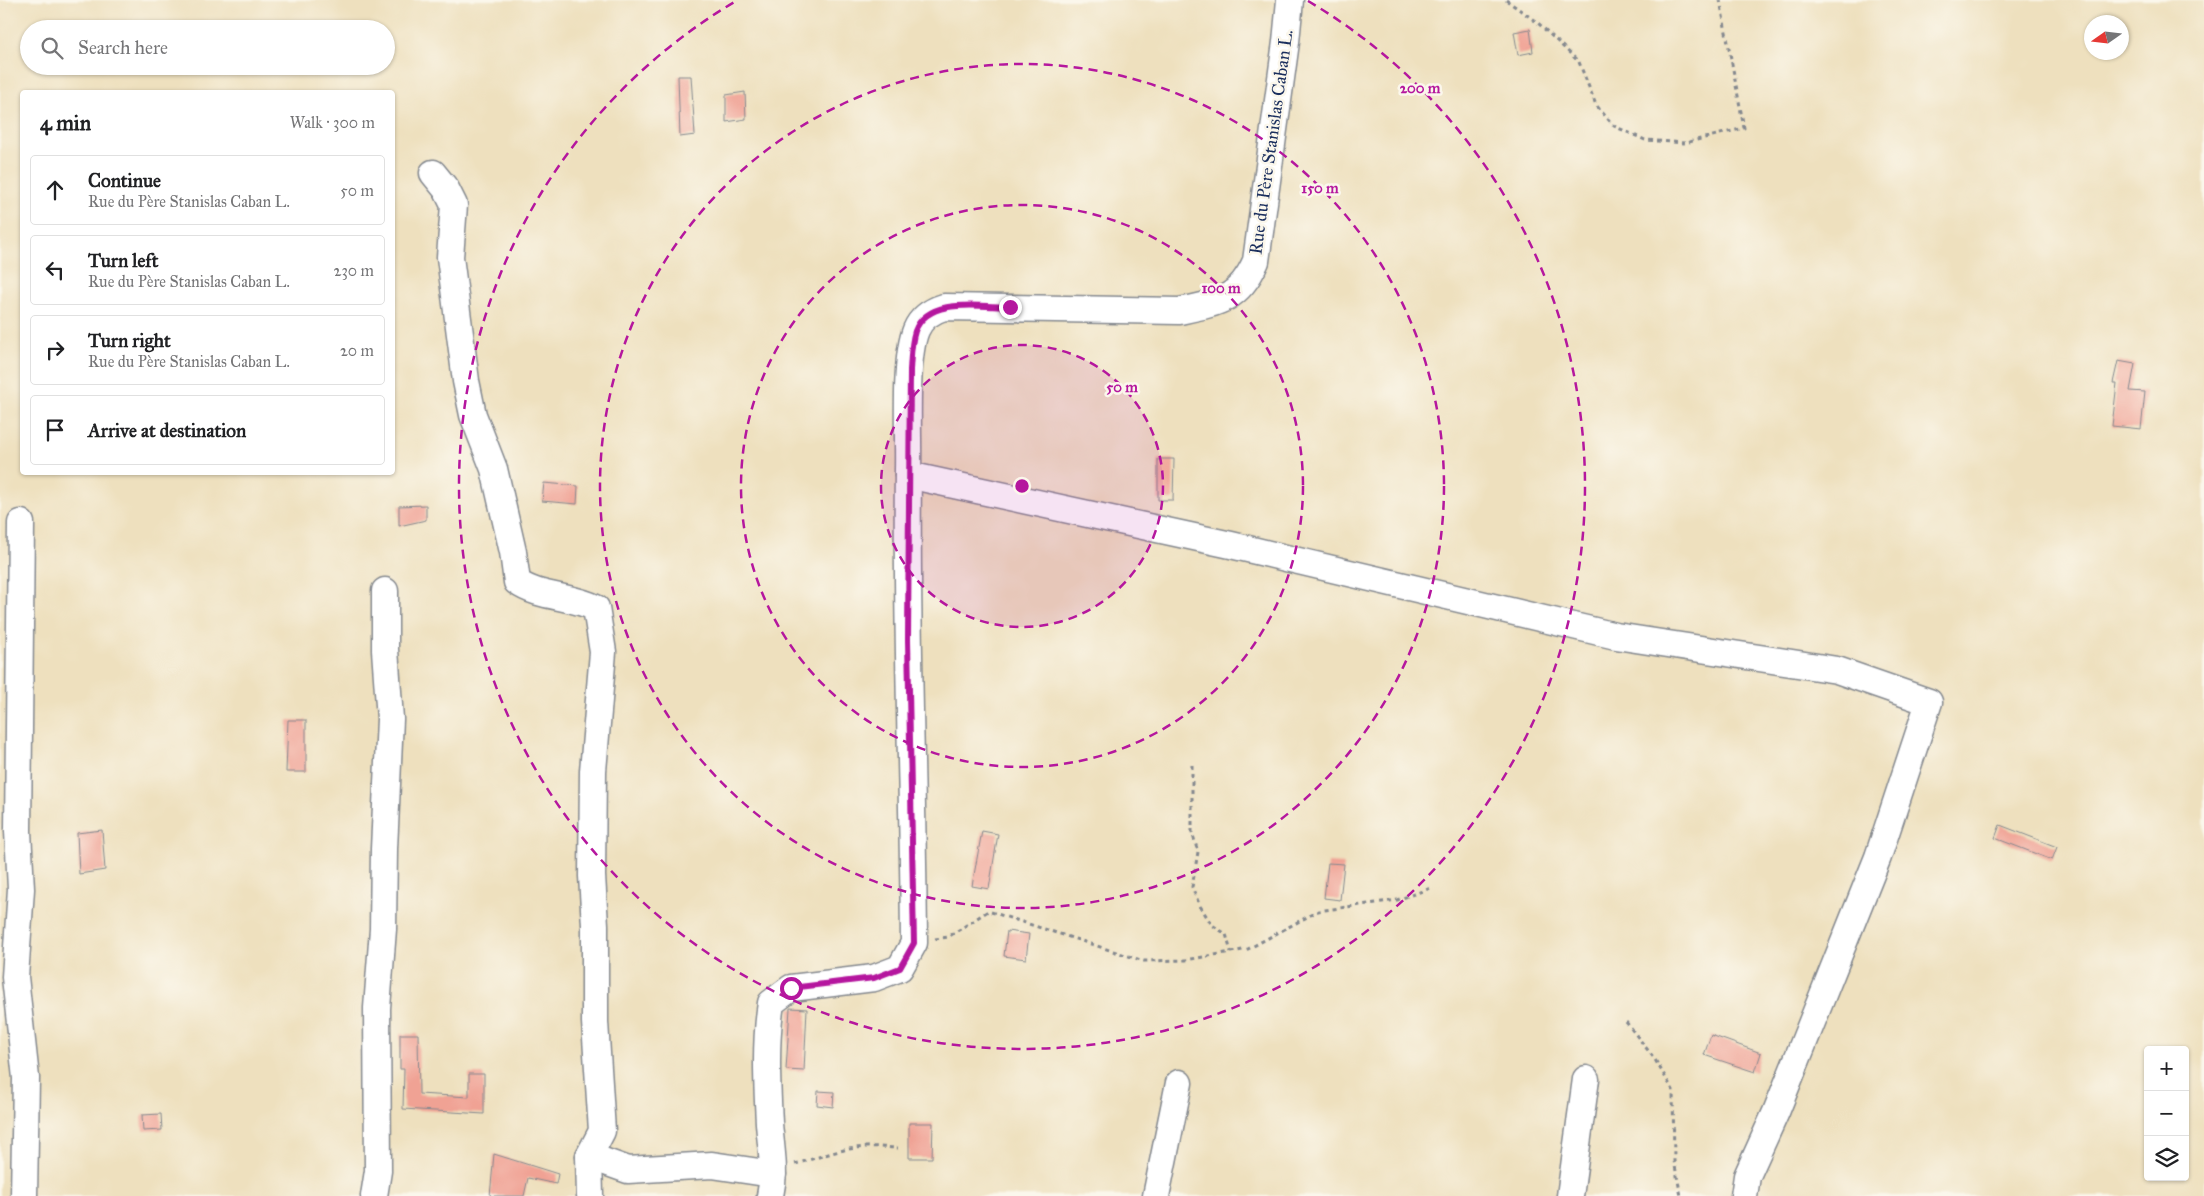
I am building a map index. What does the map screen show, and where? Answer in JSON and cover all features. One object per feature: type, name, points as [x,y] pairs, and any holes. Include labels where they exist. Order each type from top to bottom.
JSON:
[{"type":"street","name":"Rue du Père Stanislas Caban L.","points":[[914,943],[908,640],[908,475],[910,370],[913,340],[921,320],[933,311],[944,307],[1178,311],[1212,303],[1242,287],[1256,261],[1290,0]]},
{"type":"street","points":[[433,173],[446,189],[454,205],[450,257],[466,381],[472,415],[494,469],[513,552],[517,582],[526,589],[581,600],[596,608],[603,652],[593,771],[592,876],[595,925],[594,1022],[602,1131],[589,1156],[590,1196]]},
{"type":"street","points":[[908,475],[1231,545],[1616,636],[1837,670],[1930,702],[1878,857],[1776,1112],[1747,1176],[1744,1196]]},
{"type":"street","points":[[21,523],[18,830],[21,889],[14,977],[26,1078],[24,1196]]},
{"type":"street","points":[[374,1196],[378,1171],[377,1008],[383,929],[384,849],[390,719],[385,650],[385,591]]},
{"type":"street","points":[[589,1156],[628,1170],[712,1165],[772,1180],[767,1030],[771,1003],[791,988],[874,978],[900,968],[914,943]]},
{"type":"street","points":[[1570,1196],[1586,1079]]},
{"type":"street","points":[[1156,1196],[1179,1083]]},
{"type":"path","points":[[1506,0],[1538,23],[1579,62],[1596,105],[1614,126],[1646,140],[1685,143],[1744,128],[1720,0]]},
{"type":"path","points":[[1192,765],[1192,832],[1198,852],[1192,888],[1200,906],[1212,925],[1226,934],[1231,952]]},
{"type":"path","points":[[914,943],[948,937],[988,911],[1144,962],[1186,960],[1248,949],[1318,911],[1397,900],[1431,888]]},
{"type":"path","points":[[1626,1022],[1654,1058],[1673,1090],[1674,1161],[1680,1196]]},
{"type":"path","points":[[772,1180],[832,1152],[867,1146],[898,1148]]},
{"type":"building","points":[[1530,29],[1533,52],[1518,55],[1514,32]]},
{"type":"building","points":[[678,76],[691,76],[695,135],[680,137]]},
{"type":"building","points":[[745,92],[746,119],[726,122],[726,95]]},
{"type":"building","points":[[2118,361],[2135,364],[2130,391],[2145,392],[2141,429],[2112,426],[2117,383],[2113,383]]},
{"type":"building","points":[[1158,459],[1174,459],[1173,500],[1158,500]]},
{"type":"building","points":[[544,483],[578,486],[577,504],[542,501]]},
{"type":"building","points":[[426,505],[426,520],[399,526],[399,506]]},
{"type":"building","points":[[288,720],[306,720],[306,772],[286,772]]},
{"type":"building","points":[[2000,825],[2057,847],[2052,860],[1995,838]]},
{"type":"building","points":[[102,830],[105,870],[79,874],[77,833]]},
{"type":"building","points":[[982,831],[998,834],[989,889],[972,886]]},
{"type":"building","points":[[1328,863],[1344,864],[1340,900],[1324,898]]},
{"type":"building","points":[[1007,931],[1029,934],[1026,959],[1004,956]]},
{"type":"building","points":[[790,1008],[807,1009],[804,1071],[786,1070]]},
{"type":"building","points":[[400,1034],[418,1034],[419,1094],[469,1097],[469,1074],[484,1074],[484,1114],[403,1109],[404,1069],[400,1069]]},
{"type":"building","points":[[1711,1035],[1761,1053],[1755,1072],[1704,1055]]},
{"type":"building","points":[[818,1091],[834,1092],[833,1107],[817,1105]]},
{"type":"building","points":[[161,1114],[162,1130],[143,1131],[142,1115]]},
{"type":"building","points":[[909,1123],[933,1123],[932,1158],[909,1158]]},
{"type":"building","points":[[494,1154],[558,1174],[556,1184],[528,1178],[524,1196],[490,1196]]},
{"type":"route","points":[[791,988],[874,978],[900,968],[914,943],[908,640],[910,370],[913,340],[921,320],[933,311],[944,307],[1010,307]]}]
